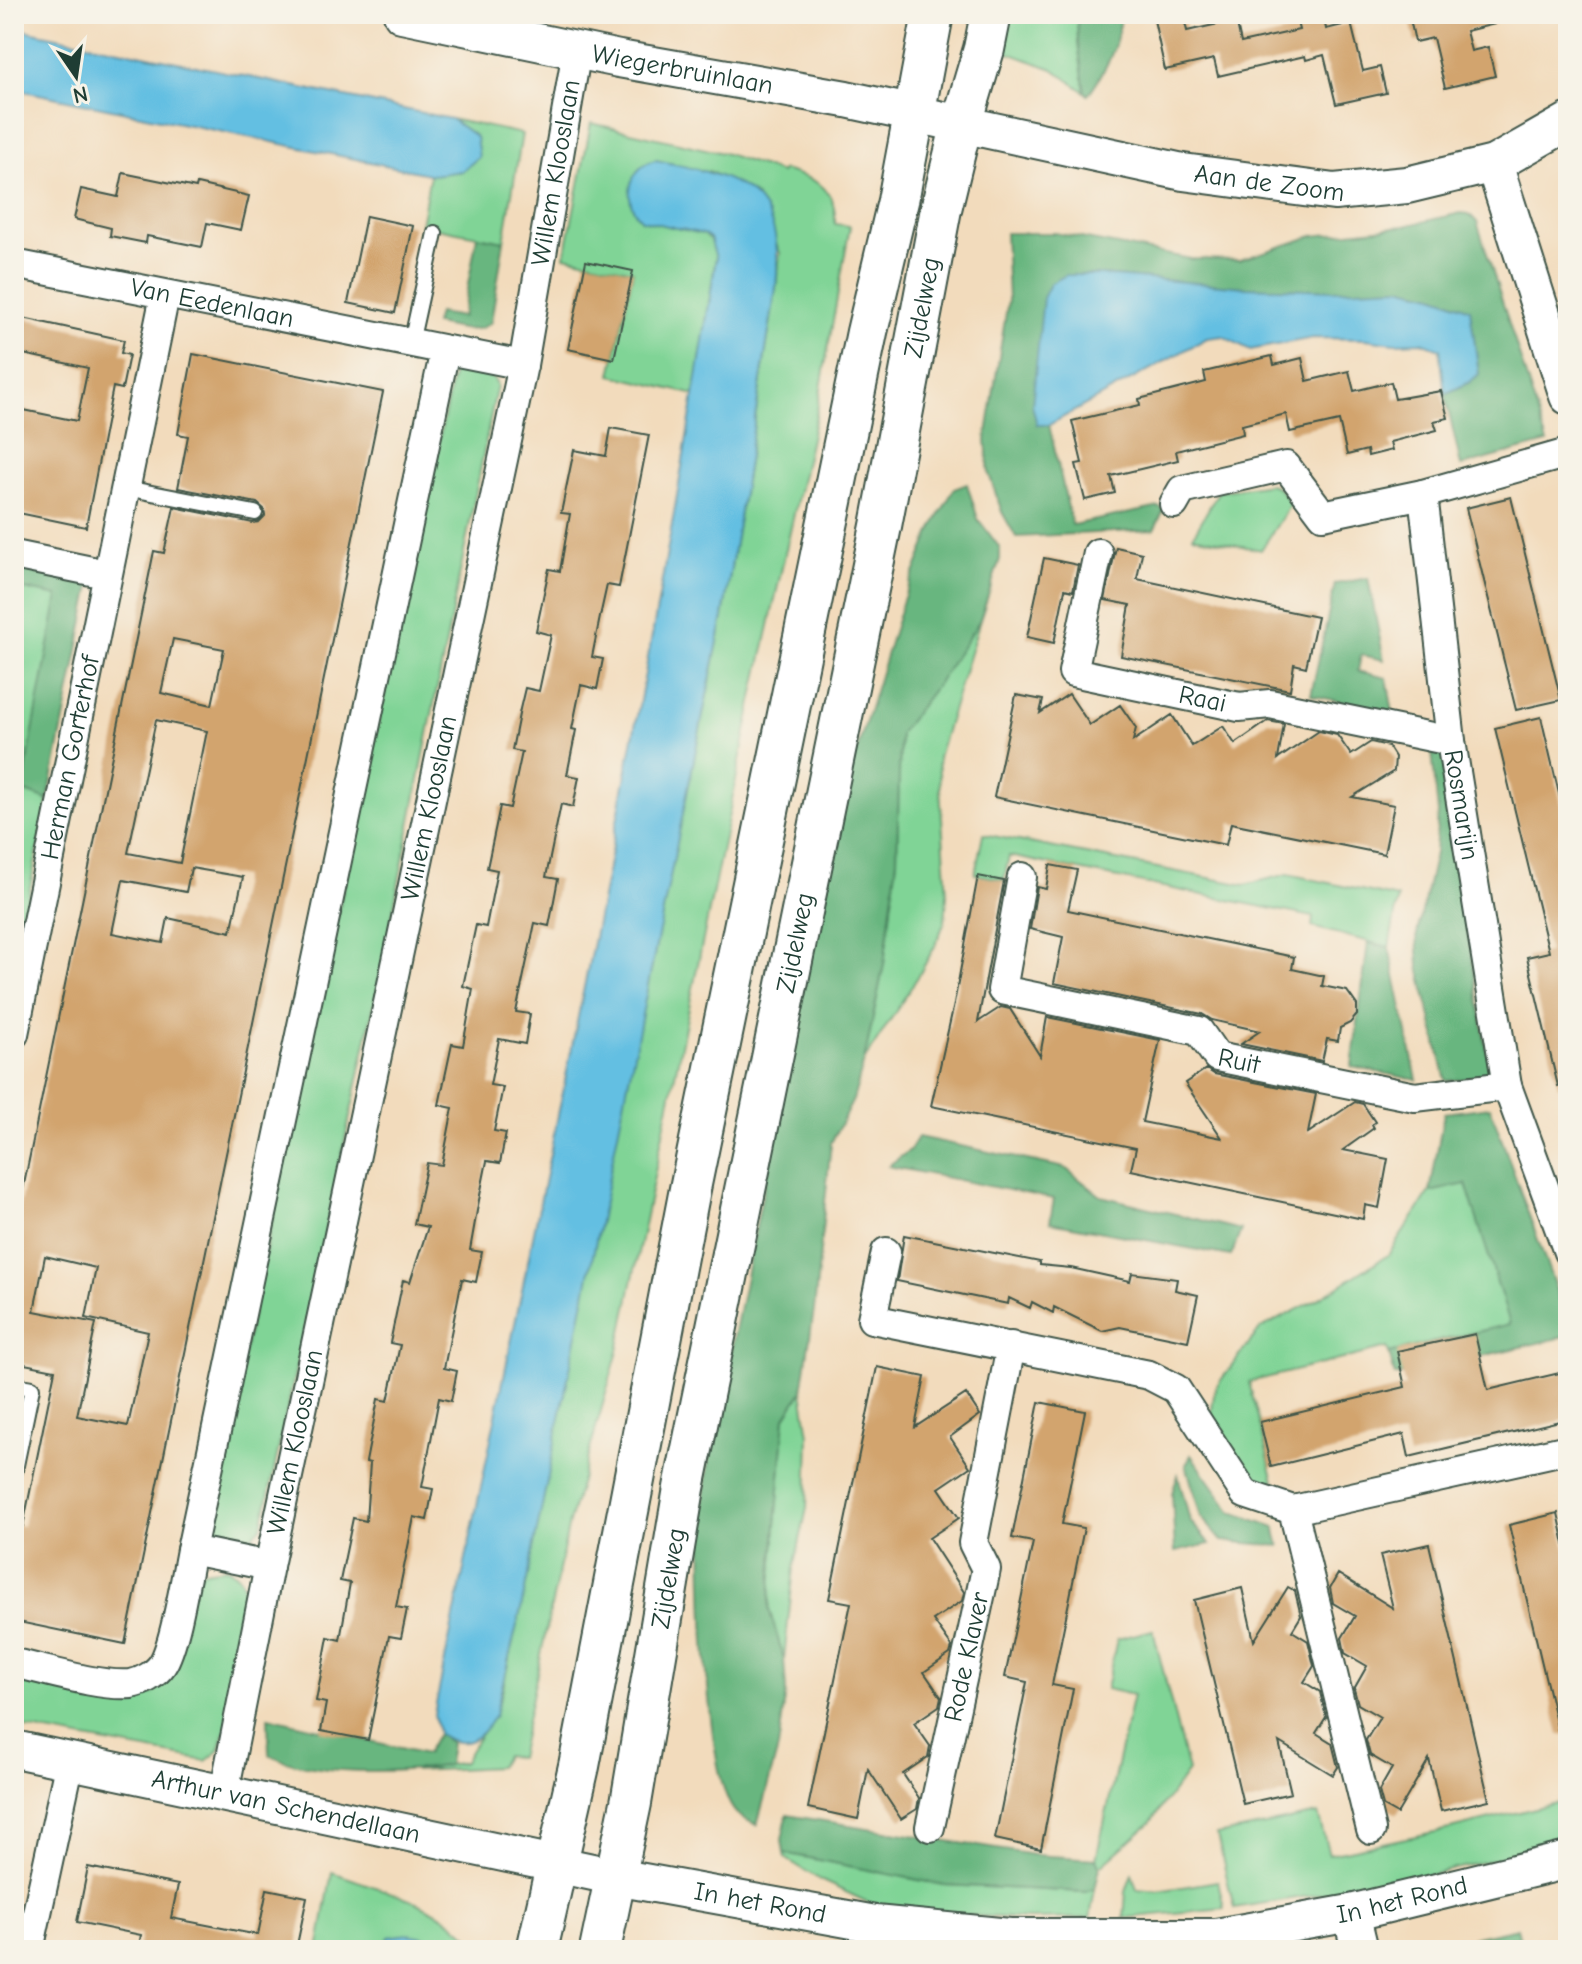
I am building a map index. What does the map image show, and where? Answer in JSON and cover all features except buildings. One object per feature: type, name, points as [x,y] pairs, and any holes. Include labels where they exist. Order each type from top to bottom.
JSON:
[{"type":"main road","name":"Zijdelweg","points":[[537,1950],[579,1766],[690,1189],[867,332],[915,115],[933,14]]},
{"type":"main road","name":"Zijdelweg","points":[[600,1950],[616,1877],[684,1488],[878,542],[939,220],[991,14]]},
{"type":"street","name":"Wiegerbruinlaan","points":[[402,14],[962,123]]},
{"type":"street","name":"Willem Klooslaan","points":[[224,1793],[269,1566],[523,365],[577,50]]},
{"type":"street","name":"Aan de Zoom","points":[[962,123],[1183,172],[1334,192],[1407,185],[1494,164],[1568,122]]},
{"type":"street","points":[[1494,164],[1568,396]]},
{"type":"street","name":"Van Eedenlaan","points":[[14,264],[523,365]]},
{"type":"street","name":"Herman Gorterhof","points":[[14,1034],[165,295]]},
{"type":"street","points":[[14,1663],[115,1684],[135,1683],[153,1674],[163,1663],[191,1550],[445,350]]},
{"type":"street","points":[[1174,504],[1182,490],[1286,466],[1323,515],[1423,494],[1568,453]]},
{"type":"street","name":"Rosmarijn","points":[[1423,494],[1451,741],[1507,1086],[1568,1252]]},
{"type":"street","name":"Raai","points":[[1098,553],[1073,672],[1239,707],[1270,704],[1451,741]]},
{"type":"street","points":[[14,555],[106,574]]},
{"type":"street","name":"Ruit","points":[[1022,877],[1002,990],[1199,1031],[1217,1057],[1415,1097],[1507,1086]]},
{"type":"street","points":[[886,1252],[872,1319],[1149,1375],[1176,1389],[1245,1494],[1293,1510],[1568,1449]]},
{"type":"street","name":"Rode Klaver","points":[[930,1827],[986,1569],[973,1543],[1011,1346]]},
{"type":"street","points":[[1293,1510],[1371,1830]]},
{"type":"street","name":"Willem Klooslaan","points":[[191,1550],[269,1566]]},
{"type":"street","name":"Arthur van Schendellaan","points":[[14,1749],[556,1866]]},
{"type":"street","points":[[29,1950],[70,1761]]},
{"type":"street","name":"In het Rond","points":[[616,1877],[875,1924],[1010,1937],[1216,1937],[1351,1913],[1568,1860]]},
{"type":"street","points":[[556,1866],[616,1877]]},
{"type":"street","points":[[1351,1913],[1360,1950]]},
{"type":"lane","points":[[411,343],[435,233]]},
{"type":"lane","points":[[126,488],[255,513]]},
{"type":"lane","points":[[14,1385],[32,1388],[14,1475]]},
{"type":"green space","points":[[976,14],[1077,14],[1085,92],[1053,69],[979,42]]},
{"type":"green space","points":[[1077,14],[1121,14],[1110,57],[1088,95],[1078,43]]},
{"type":"green space","points":[[451,119],[522,134],[504,241],[421,225],[430,174],[462,171],[476,137]]},
{"type":"green space","points":[[591,123],[727,154],[781,173],[782,170],[804,176],[828,192],[835,211],[835,224],[850,226],[816,416],[755,688],[618,1351],[569,1523],[519,1758],[505,1756],[499,1767],[414,1771],[464,1762],[502,1693],[723,617],[780,253],[756,196],[709,171],[642,220],[703,234],[714,247],[716,258],[695,395],[611,375],[633,271],[565,256]]},
{"type":"green space","points":[[1461,213],[1469,214],[1477,222],[1547,443],[1461,466],[1445,394],[1479,374],[1470,309],[1434,295],[1399,287],[1334,290],[1245,287],[1066,275],[1037,425],[1049,425],[1072,525],[1159,507],[1164,510],[1154,530],[1016,537],[1002,512],[989,474],[986,440],[1008,300],[1005,233],[1055,233],[1191,259],[1240,260],[1313,236],[1404,226]]},
{"type":"green space","points":[[477,236],[504,241],[491,322],[472,330],[435,324],[438,313],[462,317]]},
{"type":"green space","points":[[454,370],[493,378],[497,385],[381,972],[262,1526],[247,1542],[233,1544],[215,1532],[209,1516]]},
{"type":"green space","points":[[967,484],[978,519],[1000,548],[1000,559],[980,620],[900,733],[897,860],[884,964],[853,1100],[831,1143],[814,1310],[802,1391],[785,1417],[769,1609],[784,1659],[786,1691],[778,1748],[757,1825],[736,1813],[725,1793],[711,1718],[703,1579],[703,1509],[709,1461],[841,803],[903,600],[933,527],[954,489]]},
{"type":"green space","points":[[1269,484],[1276,486],[1292,502],[1261,550],[1193,536],[1218,492]]},
{"type":"green space","points":[[14,558],[93,575],[48,800],[22,791],[58,596],[14,587]]},
{"type":"green space","points":[[1368,578],[1384,660],[1361,655],[1358,671],[1387,678],[1393,713],[1311,695],[1335,584]]},
{"type":"green space","points":[[14,587],[59,596],[22,791],[48,800],[14,966]]},
{"type":"green space","points":[[980,620],[938,757],[947,895],[945,921],[919,975],[864,1061],[884,964],[897,860],[900,732],[938,683]]},
{"type":"green space","points":[[1432,751],[1443,752],[1460,861],[1457,869],[1491,1076],[1446,1081],[1419,967],[1417,934],[1435,853],[1438,813]]},
{"type":"green space","points":[[983,834],[1245,885],[1288,874],[1398,898],[1389,947],[1312,927],[1313,917],[1009,856],[1004,880],[975,874]]},
{"type":"green space","points":[[1368,943],[1389,947],[1417,1080],[1352,1067]]},
{"type":"green space","points":[[1490,1107],[1568,1323],[1568,1336],[1395,1376],[1389,1353],[1510,1324],[1466,1184],[1430,1192],[1444,1113]]},
{"type":"green space","points":[[918,1137],[1065,1168],[1101,1196],[1241,1230],[1231,1256],[1050,1222],[1054,1199],[888,1166],[910,1150]]},
{"type":"green space","points":[[1466,1183],[1511,1324],[1389,1353],[1387,1348],[1249,1382],[1276,1489],[1254,1480],[1211,1416],[1215,1388],[1261,1328],[1318,1299],[1388,1255],[1430,1192]]},
{"type":"green space","points":[[802,1391],[809,1435],[807,1508],[794,1568],[784,1659],[769,1610],[785,1417]]},
{"type":"green space","points":[[1191,1455],[1232,1512],[1275,1527],[1280,1546],[1222,1541],[1201,1517],[1186,1464]]},
{"type":"green space","points":[[1178,1475],[1190,1521],[1210,1544],[1175,1552],[1172,1493]]},
{"type":"green space","points":[[226,1568],[240,1580],[246,1597],[227,1726],[219,1751],[206,1761],[14,1726],[14,1675],[123,1698],[153,1694],[171,1674],[193,1581],[204,1571]]},
{"type":"green space","points":[[1153,1630],[1188,1771],[1150,1823],[1100,1867],[1096,1859],[1133,1695],[1106,1689],[1117,1639]]},
{"type":"green space","points":[[268,1717],[426,1754],[438,1733],[451,1743],[448,1765],[357,1771],[286,1761],[269,1754]]},
{"type":"green space","points":[[1568,1800],[1568,1841],[1410,1880],[1234,1908],[1217,1835],[1318,1814],[1329,1854]]},
{"type":"green space","points":[[787,1815],[1034,1855],[1096,1859],[1100,1867],[1095,1889],[1085,1892],[943,1885],[784,1853],[782,1840]]},
{"type":"green space","points":[[784,1853],[943,1885],[1085,1892],[1095,1889],[1090,1918],[1029,1919],[927,1913],[878,1907],[822,1881],[785,1858]]},
{"type":"green space","points":[[332,1872],[440,1914],[470,1937],[470,1950],[439,1950],[438,1946],[389,1937],[386,1950],[318,1950]]},
{"type":"green space","points":[[1132,1874],[1137,1889],[1158,1891],[1218,1881],[1224,1908],[1124,1918],[1126,1892]]},
{"type":"green space","points":[[1517,1928],[1523,1950],[1475,1950],[1472,1938]]},
{"type":"water","points":[[14,28],[451,119],[476,137],[479,157],[462,171],[433,175],[14,89]]},
{"type":"water","points":[[656,160],[712,174],[734,182],[751,193],[765,208],[773,228],[777,255],[776,288],[723,617],[521,1609],[495,1715],[477,1737],[456,1742],[438,1733],[434,1714],[620,806],[716,258],[710,238],[703,234],[642,220],[635,213],[630,195],[634,177],[646,164]]},
{"type":"water","points":[[1066,275],[1245,287],[1334,290],[1399,287],[1434,295],[1470,309],[1479,374],[1445,394],[1440,349],[1422,342],[1313,338],[1250,350],[1223,336],[1207,338],[1049,425],[1037,425],[1032,405],[1043,298],[1050,284]]},
{"type":"water","points":[[408,1934],[428,1938],[439,1950],[386,1950],[389,1937]]}]
